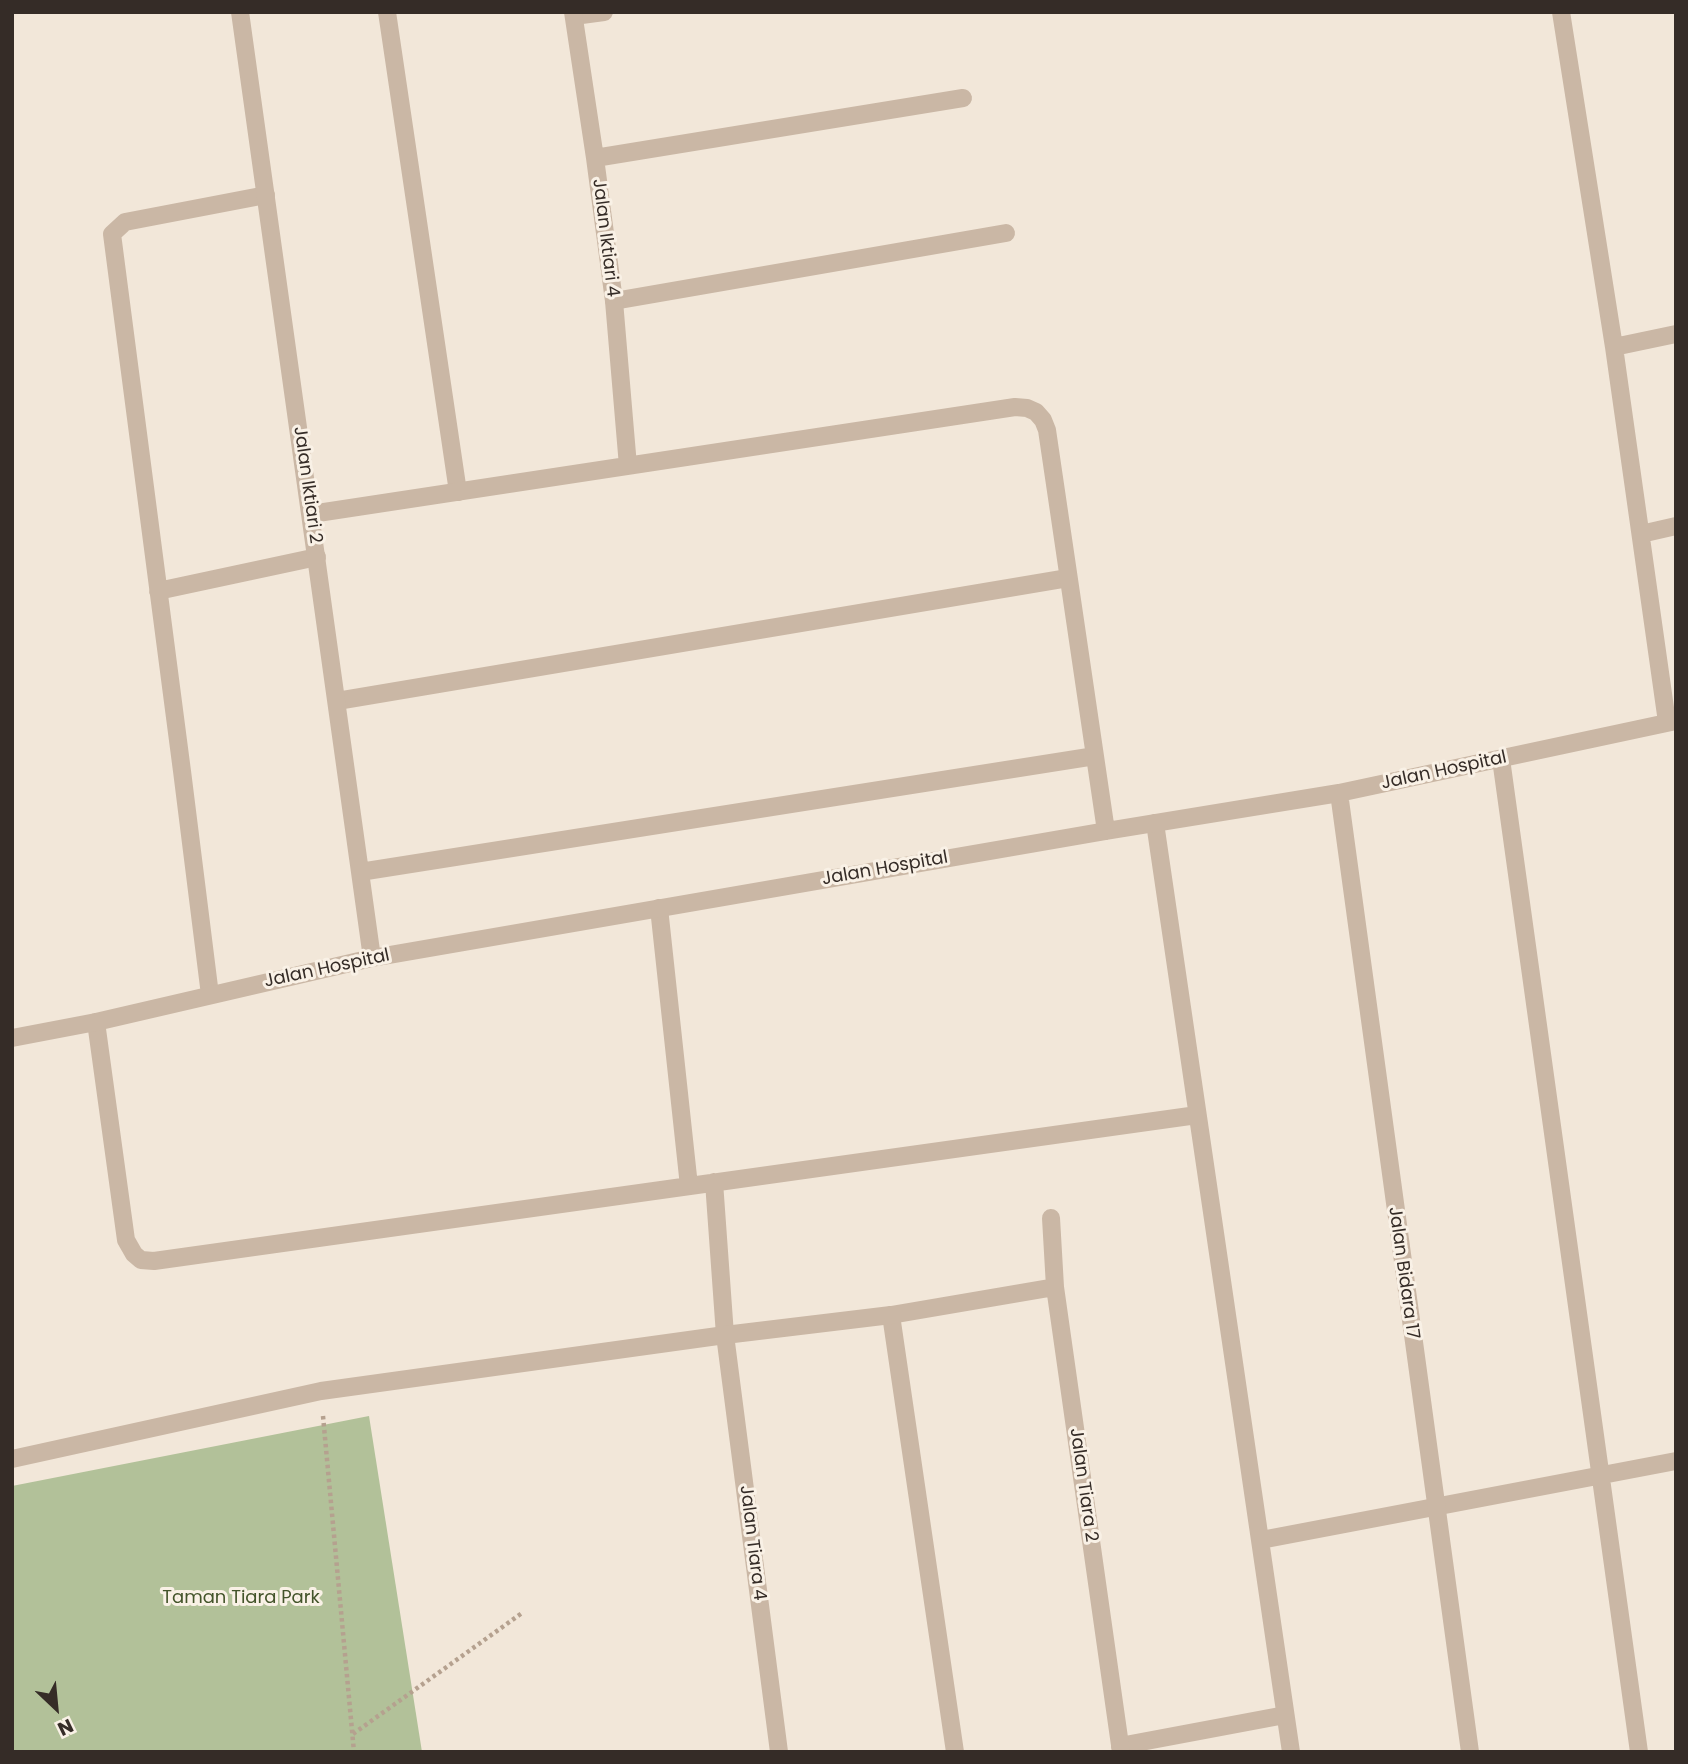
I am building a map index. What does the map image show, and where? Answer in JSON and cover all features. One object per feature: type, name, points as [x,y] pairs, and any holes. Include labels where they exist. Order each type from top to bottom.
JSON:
[{"type":"street","name":"Jalan Iktiari 2","points":[[240,12],[372,958]]},
{"type":"street","points":[[387,12],[458,492]]},
{"type":"street","points":[[574,14],[604,12]]},
{"type":"street","points":[[1561,12],[1671,721]]},
{"type":"street","name":"Jalan Iktiari 4","points":[[574,14],[614,301],[628,466]]},
{"type":"street","points":[[595,158],[963,98]]},
{"type":"street","points":[[210,995],[112,234],[125,222],[266,195]]},
{"type":"street","points":[[614,301],[1006,233]]},
{"type":"street","points":[[1614,347],[1676,334]]},
{"type":"street","points":[[311,514],[1002,409],[1027,408],[1036,412],[1047,430],[1106,831]]},
{"type":"street","points":[[1641,534],[1676,526]]},
{"type":"street","points":[[158,591],[317,557]]},
{"type":"street","points":[[337,701],[1068,578]]},
{"type":"street","name":"Jalan Hospital","points":[[12,1038],[96,1022],[372,958],[1339,793],[1671,721]]},
{"type":"street","points":[[360,872],[1095,756]]},
{"type":"street","points":[[1501,759],[1639,1752]]},
{"type":"street","name":"Jalan Bidara 17","points":[[1339,793],[1470,1752]]},
{"type":"street","points":[[1155,823],[1291,1752]]},
{"type":"street","points":[[659,908],[689,1186]]},
{"type":"street","points":[[96,1022],[126,1240],[141,1260],[154,1261],[1197,1115]]},
{"type":"street","name":"Jalan Tiara 4","points":[[714,1182],[725,1335],[779,1752]]},
{"type":"street","name":"Jalan Tiara 2","points":[[1051,1218],[1055,1287],[1120,1749]]},
{"type":"street","points":[[12,1459],[321,1391],[725,1335],[891,1315],[1055,1287]]},
{"type":"street","points":[[891,1315],[955,1752]]},
{"type":"street","points":[[1261,1540],[1676,1461]]},
{"type":"street","points":[[1120,1749],[1285,1714]]},
{"type":"path","points":[[321,1391],[354,1752]]},
{"type":"path","points":[[352,1734],[522,1613]]},
{"type":"green space","name":"Taman Tiara Park","points":[[369,1416],[422,1752],[12,1752],[12,1486]]}]
